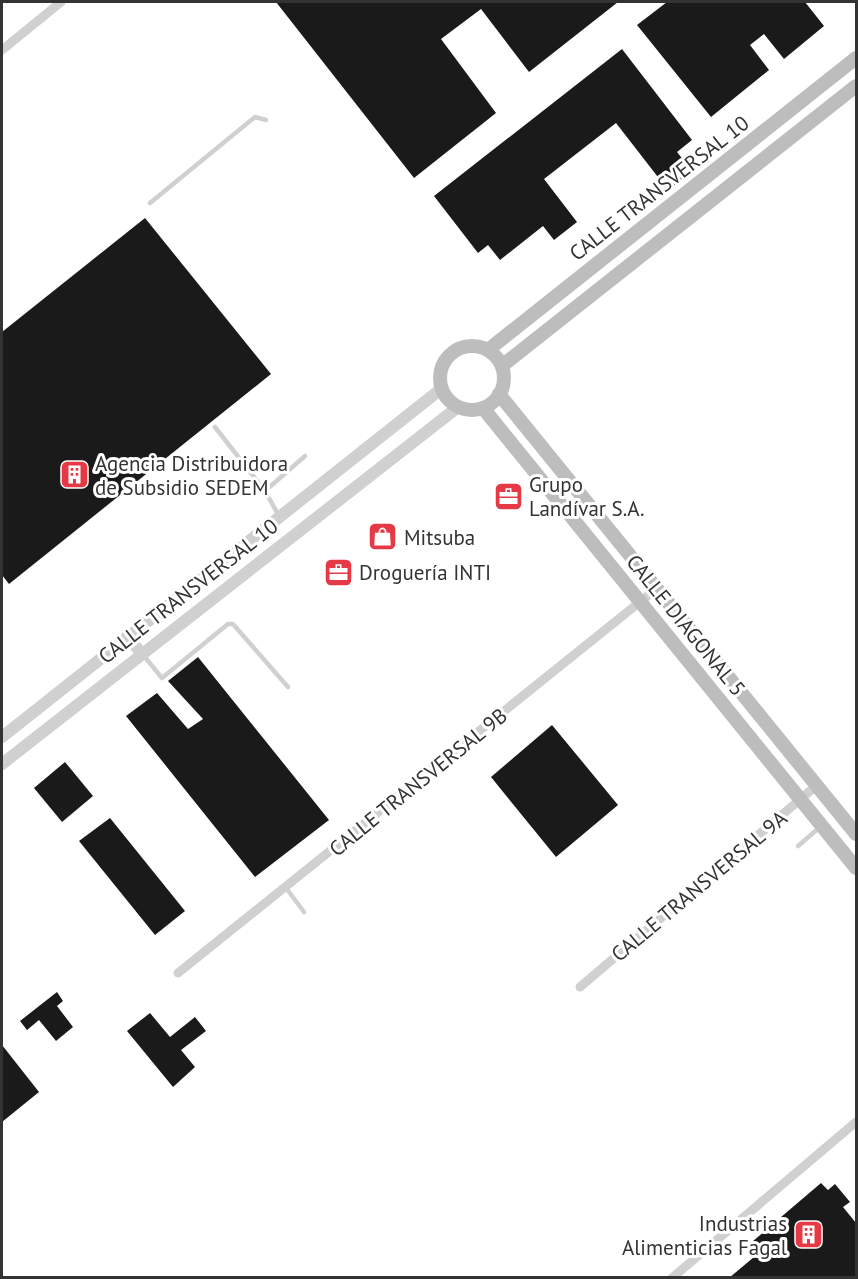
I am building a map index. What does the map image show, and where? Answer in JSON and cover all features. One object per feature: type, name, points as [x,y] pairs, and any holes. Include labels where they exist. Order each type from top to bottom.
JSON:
[{"type":"main road","name":"CALLE TRANSVERSAL 10","points":[[488,350],[856,58]]},
{"type":"main road","name":"CALLE TRANSVERSAL 10","points":[[503,365],[856,86]]},
{"type":"main road","points":[[719,167],[731,184]]},
{"type":"main road","points":[[466,346],[488,350],[503,365],[503,379],[499,394],[483,408],[472,411],[458,407],[448,401],[441,389],[442,367],[456,350],[466,346]]},
{"type":"main road","name":"CALLE DIAGONAL 5","points":[[499,394],[856,834]]},
{"type":"main road","name":"CALLE DIAGONAL 5","points":[[483,408],[856,868]]},
{"type":"street","points":[[2,50],[61,2]]},
{"type":"street","name":"CALLE TRANSVERSAL 10","points":[[2,737],[441,389]]},
{"type":"street","name":"CALLE TRANSVERSAL 10","points":[[2,764],[458,407]]},
{"type":"street","points":[[279,516],[294,534]]},
{"type":"street","name":"CALLE TRANSVERSAL 9B","points":[[178,974],[656,589]]},
{"type":"street","points":[[127,636],[142,654]]},
{"type":"street","name":"CALLE TRANSVERSAL 9A","points":[[580,987],[817,785]]},
{"type":"street","points":[[672,1278],[856,1122]]},
{"type":"lane","points":[[150,203],[255,117],[266,120]]},
{"type":"lane","points":[[215,427],[265,490],[279,516]]},
{"type":"lane","points":[[265,490],[305,456]]},
{"type":"lane","points":[[142,654],[162,678],[228,624],[233,624],[288,687]]},
{"type":"lane","points":[[798,846],[822,825]]},
{"type":"lane","points":[[286,888],[304,912]]},
{"type":"building","points":[[276,2],[618,2],[529,72],[481,9],[441,39],[496,113],[414,178]]},
{"type":"building","points":[[667,2],[805,2],[824,26],[784,59],[764,34],[750,45],[769,70],[711,117],[637,25]]},
{"type":"building","points":[[622,49],[692,140],[677,152],[692,171],[668,190],[616,123],[544,179],[577,222],[554,240],[543,226],[500,260],[488,245],[478,253],[434,196]]},
{"type":"building","name":"Agencia Distribuidora de Subsidio SEDEM","points":[[145,218],[271,374],[9,584],[2,575],[2,332]]},
{"type":"building","points":[[198,657],[329,820],[255,877],[126,716],[157,693],[188,729],[203,719],[168,681]]},
{"type":"building","points":[[552,725],[618,805],[556,857],[491,777]]},
{"type":"building","points":[[65,762],[93,796],[62,822],[34,788]]},
{"type":"building","points":[[110,818],[185,911],[155,935],[79,841]]},
{"type":"building","points":[[57,992],[63,1001],[57,1006],[73,1027],[56,1041],[39,1020],[27,1030],[20,1021]]},
{"type":"building","points":[[150,1013],[170,1037],[195,1017],[206,1031],[181,1050],[195,1067],[173,1087],[127,1031]]},
{"type":"building","points":[[2,1045],[39,1092],[2,1122]]},
{"type":"building","name":"Industrias Alimenticias Fagal","points":[[821,1183],[828,1190],[835,1184],[850,1202],[843,1207],[856,1223],[856,1278],[729,1278],[754,1257],[746,1247]]},
{"type":"place","name":"Agencia Distribuidora de Subsidio SEDEM","points":[[74,475]]},
{"type":"place","name":"Grupo Landívar S.A.","points":[[508,496]]},
{"type":"place","name":"Mitsuba","points":[[383,537]]},
{"type":"place","name":"Droguería INTI","points":[[338,572]]},
{"type":"place","name":"Industrias Alimenticias Fagal","points":[[808,1235]]}]
